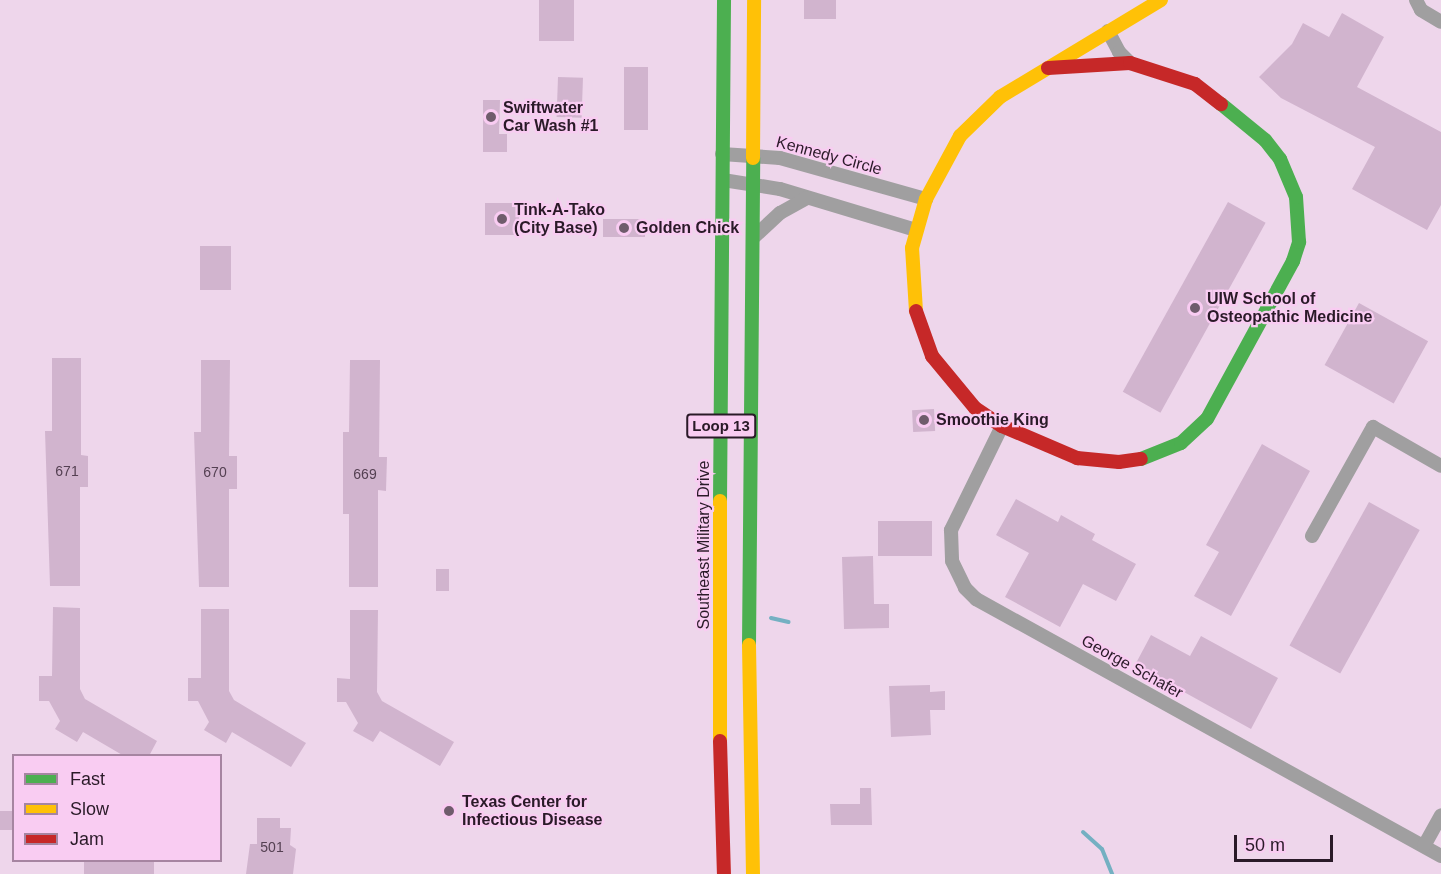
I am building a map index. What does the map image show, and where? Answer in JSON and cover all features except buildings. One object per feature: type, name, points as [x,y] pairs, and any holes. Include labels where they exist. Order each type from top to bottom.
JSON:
[{"type":"main road","name":"Southeast Military Drive","points":[[724,0],[719,714],[724,874]]},
{"type":"main road","name":"Loop 13","points":[[753,874],[749,702],[754,0]]},
{"type":"main road","points":[[1048,68],[1130,63],[1195,84],[1265,140],[1280,159],[1296,197],[1299,242],[1293,261],[1207,418],[1173,448],[1133,461],[1105,463],[1064,453],[1002,426],[975,408],[950,381],[928,347],[916,315],[912,284],[916,230],[926,199],[960,135],[1000,97],[1108,31],[1161,0]]},
{"type":"street","points":[[1416,0],[1421,10],[1441,22]]},
{"type":"street","points":[[1108,31],[1119,52],[1130,63]]},
{"type":"street","name":"Kennedy Circle","points":[[722,154],[753,154],[926,199]]},
{"type":"street","points":[[723,180],[807,198],[916,230]]},
{"type":"street","points":[[753,238],[783,211],[807,198]]},
{"type":"street","name":"George Schafer","points":[[1002,426],[951,530],[955,568],[976,599],[1441,856]]},
{"type":"street","points":[[1312,536],[1373,427],[1441,466]]},
{"type":"street","points":[[1424,846],[1441,815]]},
{"type":"waterway","points":[[771,618],[789,622]]},
{"type":"waterway","points":[[1083,832],[1102,849],[1112,874]]},
{"type":"traffic: fast","points":[[720,501],[724,0]]},
{"type":"traffic: fast","points":[[1141,459],[1181,443],[1207,419],[1293,261],[1299,242],[1296,197],[1280,159],[1265,140],[1221,104]]},
{"type":"traffic: fast","points":[[749,645],[753,158]]},
{"type":"traffic: slow","points":[[753,158],[754,0]]},
{"type":"traffic: slow","points":[[916,311],[912,248],[926,199],[960,136],[1000,97],[1161,0]]},
{"type":"traffic: slow","points":[[720,501],[720,741]]},
{"type":"traffic: slow","points":[[749,645],[753,874]]},
{"type":"traffic: jam","points":[[1048,68],[1130,63],[1195,84],[1221,104]]},
{"type":"traffic: jam","points":[[916,311],[932,356],[975,408],[1002,426],[1077,458],[1119,462],[1141,459]]},
{"type":"traffic: jam","points":[[720,741],[724,874]]},
{"type":"place","name":"Swiftwater Car Wash #1","points":[[491,117]]},
{"type":"place","name":"Tink-A-Tako (City Base)","points":[[502,219]]},
{"type":"place","name":"Golden Chick","points":[[624,228]]},
{"type":"place","name":"UIW School of Osteopathic Medicine","points":[[1195,308]]},
{"type":"place","name":"Smoothie King","points":[[924,420]]},
{"type":"place","name":"Texas Center for Infectious Disease","points":[[449,811]]}]
